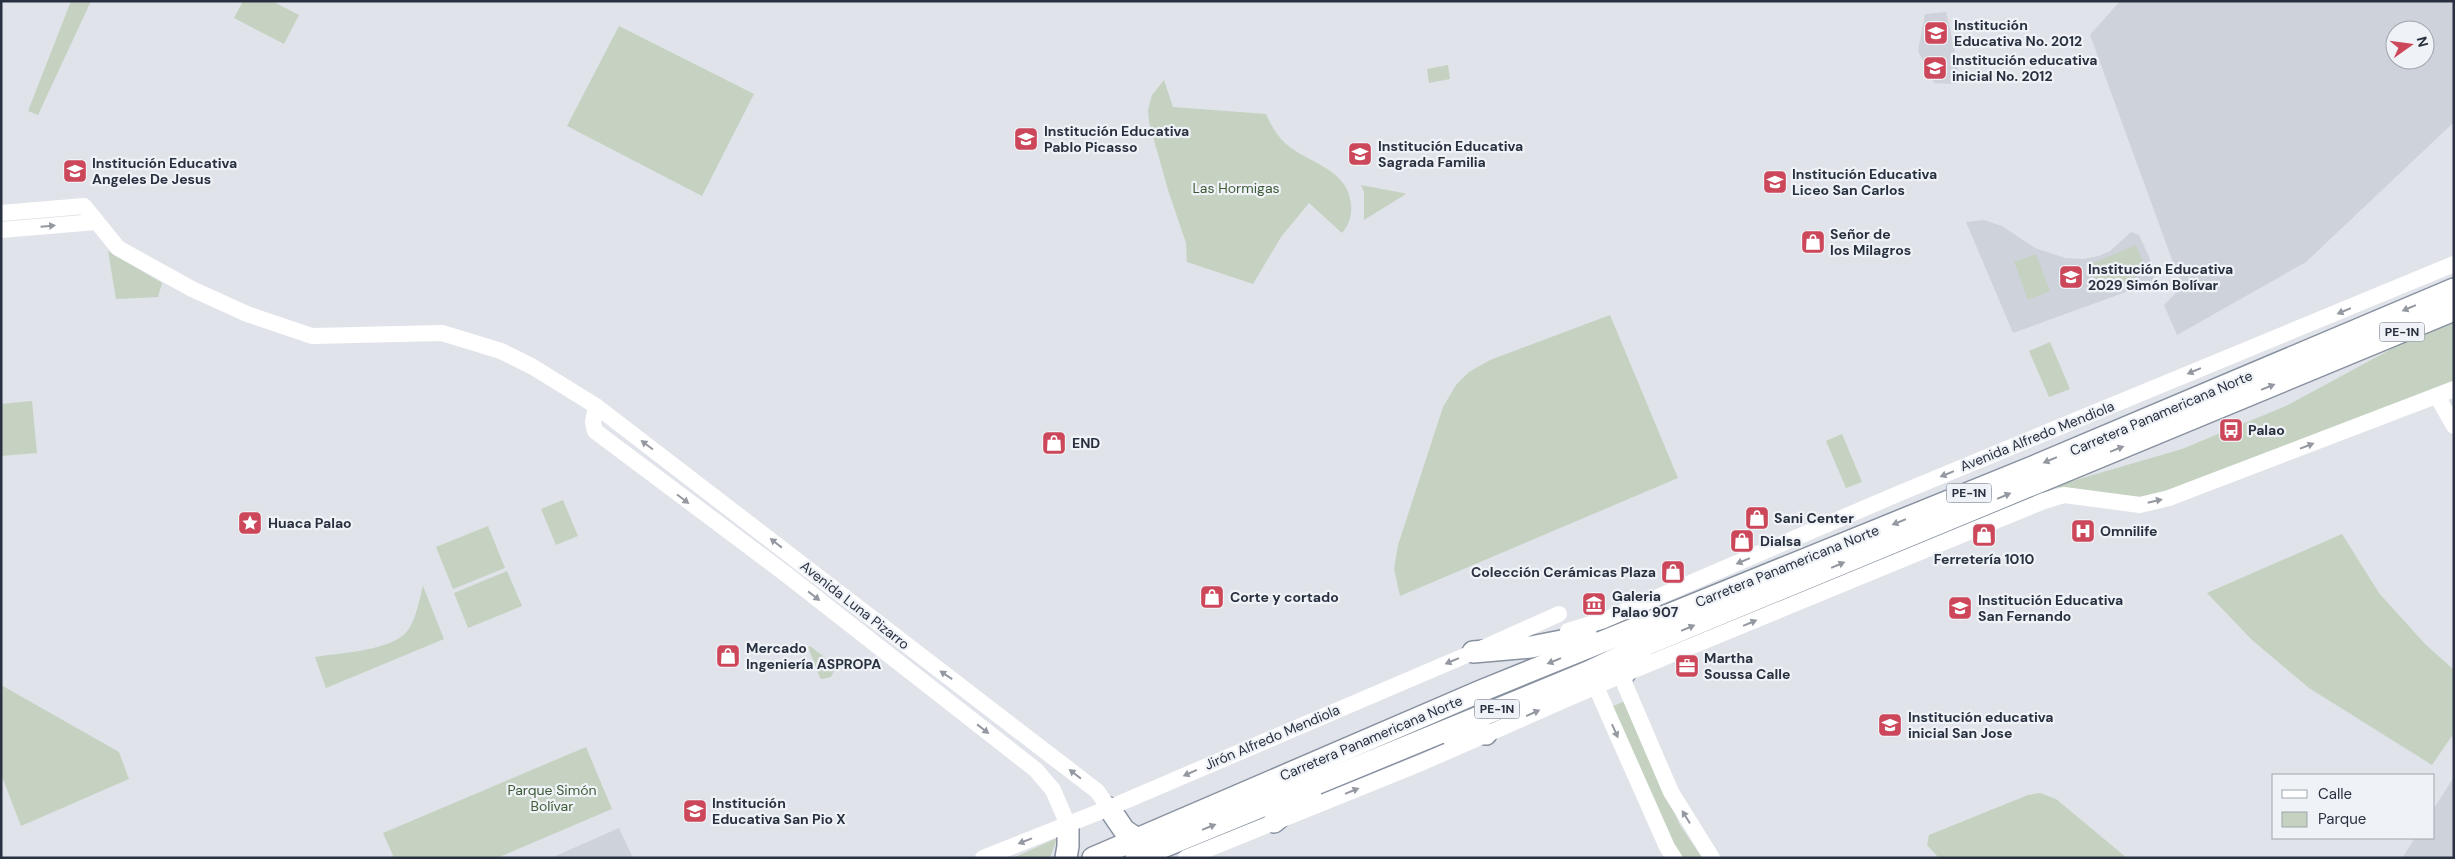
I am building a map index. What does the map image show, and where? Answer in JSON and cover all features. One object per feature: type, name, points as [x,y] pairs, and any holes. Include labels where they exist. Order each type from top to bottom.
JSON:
[{"type":"highway","name":"Carretera Panamericana Norte","points":[[1136,849],[1481,691],[1669,613],[2027,470],[2454,289]]},
{"type":"highway","name":"Carretera Panamericana Norte","points":[[1093,858],[1136,849],[1349,770],[2454,310]]},
{"type":"highway","points":[[1476,651],[1558,643],[1647,617],[1669,613]]},
{"type":"highway","points":[[1624,674],[1643,646]]},
{"type":"highway","points":[[1405,746],[1424,749],[1473,731],[1486,734]]},
{"type":"highway","points":[[1274,822],[1295,804],[1334,786],[1349,770]]},
{"type":"highway","points":[[1109,808],[1136,849]]},
{"type":"highway","points":[[1066,858],[1068,824]]},
{"type":"main road","name":"Avenida Luna Pizarro","points":[[1,213],[84,206],[118,248],[192,289],[247,314],[312,336],[442,333],[501,351],[533,367],[596,406],[1097,791],[1109,808]]},
{"type":"main road","points":[[1,230],[96,222]]},
{"type":"main road","name":"Avenida Alfredo Mendiola","points":[[1566,632],[1604,620],[1895,495],[2454,264]]},
{"type":"main road","points":[[1186,858],[1422,763],[1624,674],[2044,501],[2064,495],[2140,504],[2170,498],[2454,389]]},
{"type":"main road","points":[[2437,396],[2454,426]]},
{"type":"main road","name":"Avenida Luna Pizarro","points":[[596,406],[593,422],[595,431],[787,575],[1036,770],[1053,790],[1068,824]]},
{"type":"main road","points":[[1476,651],[1559,614]]},
{"type":"main road","name":"Jirón Alfredo Mendiola","points":[[983,858],[1109,808],[1476,651],[1508,642],[1566,632]]},
{"type":"main road","points":[[1624,674],[1630,696],[1671,792],[1712,858]]},
{"type":"main road","points":[[1596,686],[1667,847],[1674,858]]},
{"type":"main road","points":[[1604,705],[1619,697],[1630,696]]},
{"type":"shaded area","points":[[2120,1],[2454,1],[2454,122],[2306,262],[2177,335],[2164,305],[2182,287],[2090,35]]},
{"type":"shaded area","name":"Institución Educativa No. 2012","points":[[1946,12],[1958,65],[1956,84],[1934,83],[1918,51],[1925,14]]},
{"type":"shaded area","name":"Institución Educativa 2029 Simón Bolívar","points":[[1984,220],[2002,226],[2035,248],[2065,258],[2083,259],[2099,256],[2110,251],[2131,232],[2139,235],[2156,272],[2151,283],[2013,333],[1966,222]]},
{"type":"shaded area","points":[[2454,777],[2454,858],[2402,858],[2414,839],[2435,839],[2435,806]]},
{"type":"shaded area","points":[[619,828],[633,858],[551,858]]},
{"type":"green space","points":[[71,1],[91,1],[38,115],[28,111]]},
{"type":"green space","points":[[243,1],[272,1],[299,15],[284,44],[234,18]]},
{"type":"green space","points":[[619,26],[754,94],[702,196],[567,126]]},
{"type":"green space","points":[[1448,65],[1450,79],[1429,83],[1427,69]]},
{"type":"green space","name":"Las Hormigas","points":[[1164,80],[1173,107],[1266,114],[1274,130],[1286,144],[1326,168],[1343,183],[1348,193],[1351,213],[1350,220],[1342,233],[1309,203],[1281,237],[1253,284],[1187,262],[1186,243],[1168,190],[1149,122],[1148,110],[1152,95]]},
{"type":"green space","points":[[1361,185],[1406,194],[1364,220],[1364,192]]},
{"type":"green space","points":[[2136,245],[2147,272],[2100,292],[2089,265]]},
{"type":"green space","points":[[108,251],[162,283],[158,297],[116,299]]},
{"type":"green space","points":[[2036,254],[2050,291],[2028,300],[2014,262]]},
{"type":"green space","points":[[1610,315],[1678,478],[1400,596],[1394,569],[1398,545],[1443,407],[1456,385],[1469,372],[1490,360]]},
{"type":"green space","points":[[2454,319],[2454,381],[2212,480],[2138,498],[2066,490],[2055,486],[2182,449],[2286,406],[2408,340]]},
{"type":"green space","points":[[2050,342],[2070,389],[2049,397],[2029,351]]},
{"type":"green space","points":[[32,401],[37,453],[1,456],[1,404]]},
{"type":"green space","points":[[1842,434],[1862,482],[1846,488],[1826,441]]},
{"type":"green space","points":[[563,500],[578,536],[556,545],[541,509]]},
{"type":"green space","points":[[488,526],[505,568],[453,589],[436,547]]},
{"type":"green space","points":[[2342,534],[2379,593],[2425,644],[2454,670],[2454,733],[2432,765],[2309,688],[2252,640],[2207,593]]},
{"type":"green space","points":[[507,571],[522,606],[468,628],[454,593]]},
{"type":"green space","points":[[423,586],[444,639],[326,688],[315,657],[372,648],[394,641],[402,636],[413,620]]},
{"type":"green space","points":[[810,646],[832,663],[835,669],[831,677],[820,678],[808,647]]},
{"type":"green space","points":[[1,685],[119,752],[129,779],[21,826],[1,774]]},
{"type":"green space","points":[[1625,701],[1680,825],[1702,858],[1683,858],[1668,835],[1611,707]]},
{"type":"green space","name":"Parque Simón Bolívar","points":[[586,747],[612,809],[497,858],[394,858],[383,833]]},
{"type":"green space","points":[[2040,793],[2056,799],[2127,858],[1939,858],[1927,845],[1929,835],[2028,795]]},
{"type":"green space","points":[[1057,838],[1050,858],[1013,858]]},
{"type":"place","name":"Institución Educativa No. 2012","points":[[1936,33]]},
{"type":"place","name":"Institución educativa inicial No. 2012","points":[[1935,68]]},
{"type":"place","name":"Institución Educativa Pablo Picasso","points":[[1026,139]]},
{"type":"place","name":"Institución Educativa Sagrada Familia","points":[[1360,154]]},
{"type":"place","name":"Institución Educativa Angeles De Jesus","points":[[75,171]]},
{"type":"place","name":"Institución Educativa Liceo San Carlos","points":[[1775,182]]},
{"type":"place","name":"Señor de los Milagros","points":[[1813,242]]},
{"type":"place","name":"Institución Educativa 2029 Simón Bolívar","points":[[2071,277]]},
{"type":"place","name":"Palao","points":[[2231,430]]},
{"type":"place","name":"END","points":[[1054,443]]},
{"type":"place","name":"Sani Center","points":[[1757,518]]},
{"type":"place","name":"Huaca Palao","points":[[250,523]]},
{"type":"place","name":"Omnilife","points":[[2083,531]]},
{"type":"place","name":"Ferretería 1010","points":[[1984,535]]},
{"type":"place","name":"Dialsa","points":[[1742,541]]},
{"type":"place","name":"Colección Cerámicas Plaza","points":[[1673,572]]},
{"type":"place","name":"Corte y cortado","points":[[1212,597]]},
{"type":"place","name":"Galeria Palao 907","points":[[1594,604]]},
{"type":"place","name":"Institución Educativa San Fernando","points":[[1960,608]]},
{"type":"place","name":"Mercado Ingeniería ASPROPA","points":[[728,656]]},
{"type":"place","name":"Martha Soussa Calle","points":[[1687,666]]},
{"type":"place","name":"Institución educativa inicial San Jose","points":[[1890,725]]},
{"type":"place","name":"Institución Educativa San Pio X","points":[[695,811]]}]
